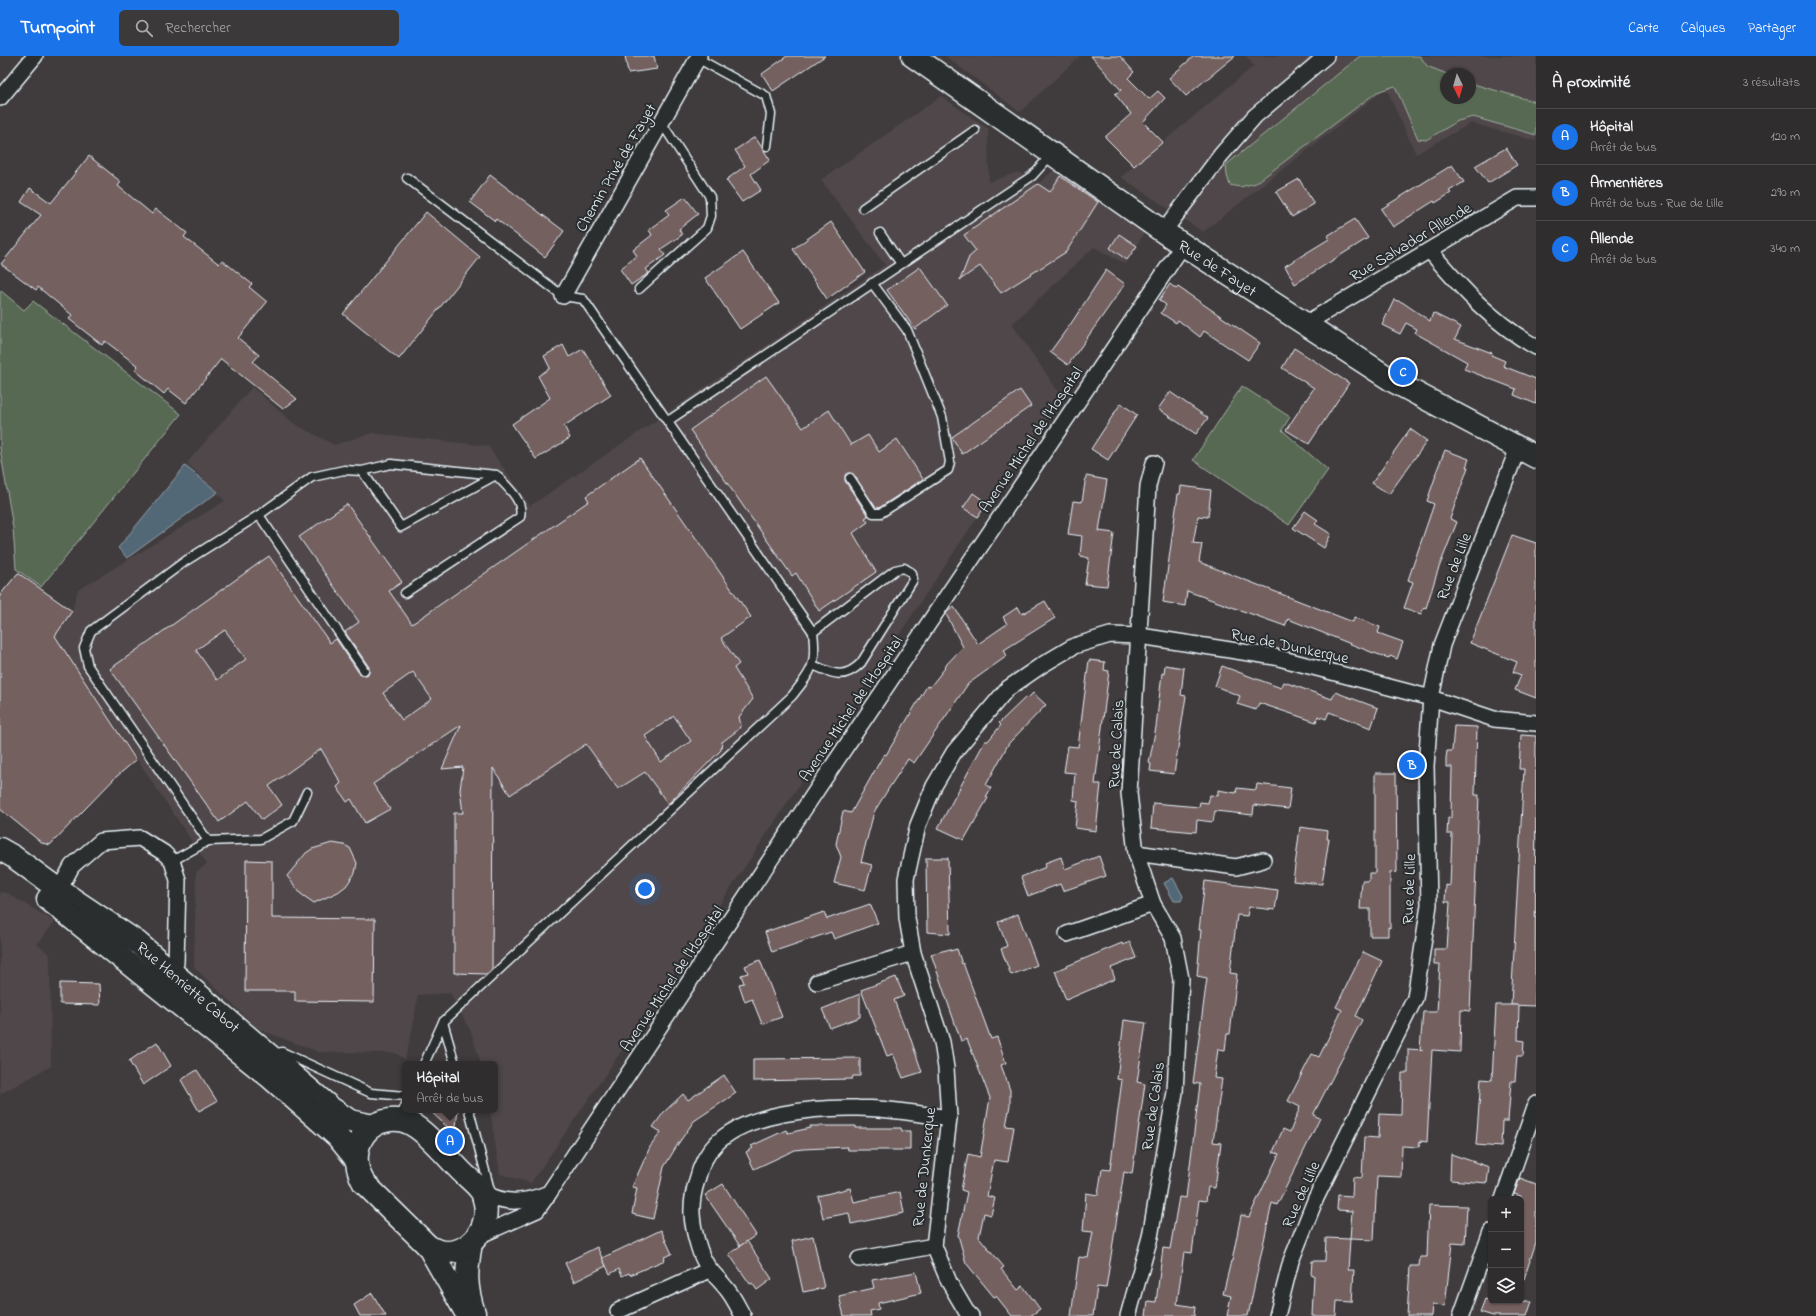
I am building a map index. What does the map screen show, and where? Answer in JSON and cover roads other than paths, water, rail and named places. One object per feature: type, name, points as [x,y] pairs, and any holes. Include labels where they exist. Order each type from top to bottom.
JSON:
[{"type":"street","points":[[0,98],[35,56]]},
{"type":"street","name":"Rue de Fayet","points":[[913,56],[1174,239],[1393,381],[1527,453]]},
{"type":"street","name":"Avenue Michel de l'Hospital","points":[[473,1240],[537,1210],[550,1193],[818,789],[1174,239],[1170,223],[1220,155],[1255,116],[1326,56]]},
{"type":"street","name":"Chemin Privé de Fayet","points":[[563,296],[698,57]]},
{"type":"street","name":"Rue Salvador Allende","points":[[1305,324],[1517,198],[1536,198]]},
{"type":"street","points":[[1430,251],[1465,291],[1496,320],[1536,347]]},
{"type":"street","name":"Rue de Lille","points":[[1278,1316],[1291,1261],[1316,1198],[1415,998],[1429,905],[1426,766],[1431,698],[1442,645],[1527,453]]},
{"type":"street","points":[[1140,636],[1148,486],[1154,463]]},
{"type":"street","name":"Rue de Dunkerque","points":[[971,1316],[966,1311],[949,1282],[934,1246],[949,1118],[942,1042],[913,953],[907,918],[906,879],[918,825],[934,786],[954,752],[1007,689],[1042,665],[1074,646],[1091,639],[1110,635],[1140,636],[1275,657],[1431,698],[1494,719],[1536,723]]},
{"type":"street","name":"Rue de Calais","points":[[1128,1316],[1150,1237],[1175,1092],[1181,979],[1173,938],[1153,904],[1136,853],[1129,793],[1140,636]]},
{"type":"street","points":[[59,890],[72,866],[101,841],[140,838],[172,860],[178,880],[176,963],[164,977],[108,934],[81,925]]},
{"type":"street","name":"Rue Henriette Cabot","points":[[0,849],[14,857],[59,890],[138,943],[332,1109],[350,1121],[373,1126]]},
{"type":"street","points":[[1136,853],[1236,868],[1263,860]]},
{"type":"street","name":"Rue Henriette Cabot","points":[[0,861],[271,1078],[337,1136],[356,1159]]},
{"type":"street","points":[[1067,934],[1153,904]]},
{"type":"street","points":[[817,982],[913,953]]},
{"type":"street","points":[[744,1316],[727,1288],[709,1270],[699,1249],[693,1225],[691,1199],[700,1168],[715,1145],[738,1128],[781,1114],[816,1109],[860,1108],[949,1118]]},
{"type":"street","points":[[473,1240],[463,1248],[448,1253],[436,1251],[428,1246],[364,1183],[356,1167],[356,1159],[360,1142],[373,1126],[390,1120],[402,1113],[486,1200],[532,1200],[550,1193]]},
{"type":"street","points":[[1504,1196],[1535,1113]]},
{"type":"street","points":[[475,1316],[467,1288],[467,1270],[473,1240],[484,1221],[486,1200]]},
{"type":"street","points":[[1461,1316],[1488,1240]]},
{"type":"street","points":[[428,1246],[468,1316]]},
{"type":"street","name":"Rue de Dunkerque","points":[[859,1259],[934,1246]]},
{"type":"street","points":[[618,1312],[709,1270]]},
{"type":"lane","points":[[698,57],[766,96],[771,114],[768,146]]},
{"type":"lane","points":[[639,289],[707,228],[712,216],[710,197],[661,122]]},
{"type":"lane","points":[[863,208],[974,130]]},
{"type":"lane","points":[[668,421],[1032,176],[1052,154]]},
{"type":"lane","points":[[407,178],[563,296],[583,300],[813,632],[815,652],[810,674],[792,696],[443,1022],[425,1061]]},
{"type":"lane","points":[[880,233],[901,264]]},
{"type":"lane","points":[[850,478],[873,513],[881,513],[948,470],[950,462],[942,417],[907,330],[872,283]]},
{"type":"lane","points":[[208,841],[88,666],[84,648],[91,631],[184,562],[259,515],[312,477],[344,470],[362,471],[391,464],[496,475],[517,499],[522,509],[520,517],[405,592]]},
{"type":"lane","points":[[362,471],[401,527],[496,475]]},
{"type":"lane","points":[[259,515],[364,670]]},
{"type":"lane","points":[[813,632],[895,570],[904,568],[912,573],[913,580],[861,663],[852,672],[844,674],[836,673],[813,666]]},
{"type":"lane","points":[[172,860],[208,841],[261,838],[293,821],[307,792]]},
{"type":"lane","points":[[443,1022],[454,1061]]},
{"type":"lane","points":[[269,1054],[282,1052],[371,1094],[402,1096]]},
{"type":"lane","points":[[470,1113],[486,1200]]},
{"type":"water","points":[[185,466],[218,492],[127,558],[118,548]]},
{"type":"water","points":[[1173,878],[1183,896],[1181,901],[1174,901],[1164,883]]},
{"type":"place","name":"Allende","points":[[1403,372]]},
{"type":"place","name":"Armentières","points":[[1412,765]]},
{"type":"place","name":"Hôpital","points":[[450,1141]]}]
